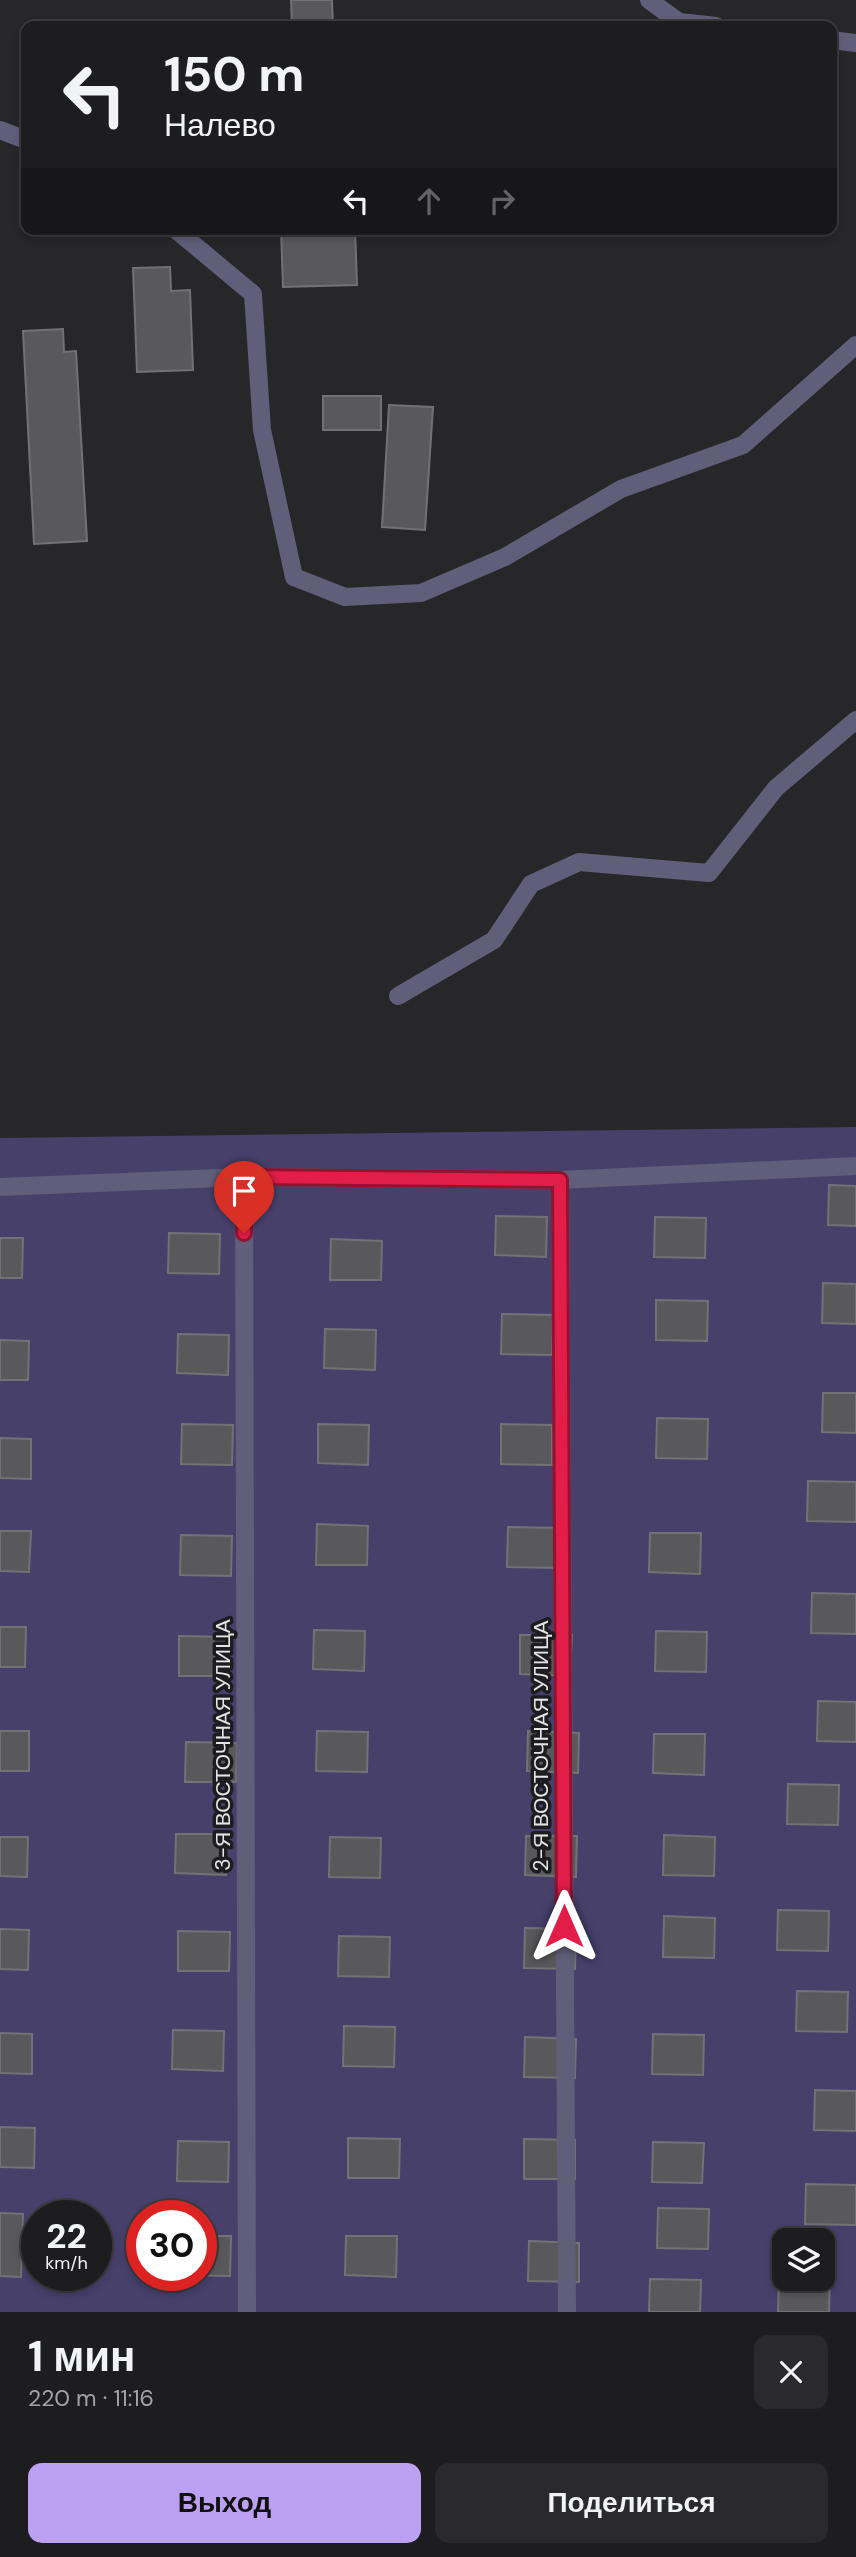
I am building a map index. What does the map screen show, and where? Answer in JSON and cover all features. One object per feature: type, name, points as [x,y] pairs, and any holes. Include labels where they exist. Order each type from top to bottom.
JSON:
[{"type":"street","points":[[649,0],[678,21]]},
{"type":"street","points":[[837,41],[856,43]]},
{"type":"street","points":[[0,130],[21,138]]},
{"type":"street","points":[[182,235],[253,294],[262,430],[294,577],[345,597],[421,593],[505,558],[621,489],[743,444],[856,345]]},
{"type":"street","points":[[398,996],[494,940],[531,884],[579,862],[709,873],[776,788],[856,720]]},
{"type":"street","points":[[0,1187],[244,1177],[560,1180],[856,1166]]},
{"type":"street","name":"3-Я ВОСТОЧНАЯ УЛИЦА","points":[[244,1177],[247,2312]]},
{"type":"street","name":"2-Я ВОСТОЧНАЯ УЛИЦА","points":[[560,1180],[566,2312]]},
{"type":"shaded area","points":[[856,1127],[856,2312],[0,2312],[0,1138]]},
{"type":"building","points":[[291,0],[332,0],[333,21],[292,21]]},
{"type":"building","points":[[281,235],[355,235],[357,285],[283,287]]},
{"type":"building","points":[[170,267],[171,291],[190,290],[193,370],[137,372],[133,268]]},
{"type":"building","points":[[63,329],[64,352],[76,351],[87,541],[34,544],[23,331]]},
{"type":"building","points":[[323,396],[381,396],[381,430],[323,430]]},
{"type":"building","points":[[389,405],[433,407],[425,530],[382,527]]},
{"type":"building","points":[[829,1185],[856,1186],[856,1226],[828,1225]]},
{"type":"building","points":[[496,1216],[547,1217],[546,1257],[495,1255]]},
{"type":"building","points":[[655,1217],[706,1218],[705,1258],[654,1257]]},
{"type":"building","points":[[169,1233],[220,1234],[219,1274],[168,1273]]},
{"type":"building","points":[[0,1238],[23,1238],[22,1278],[0,1278]]},
{"type":"building","points":[[331,1239],[382,1241],[381,1280],[330,1280]]},
{"type":"building","points":[[823,1283],[856,1284],[856,1324],[822,1323]]},
{"type":"building","points":[[656,1300],[708,1301],[707,1341],[656,1340]]},
{"type":"building","points":[[502,1314],[553,1315],[552,1355],[501,1354]]},
{"type":"building","points":[[325,1329],[376,1330],[375,1370],[324,1368]]},
{"type":"building","points":[[178,1334],[229,1335],[228,1375],[177,1373]]},
{"type":"building","points":[[0,1340],[29,1341],[28,1380],[0,1380]]},
{"type":"building","points":[[823,1393],[856,1393],[856,1433],[822,1432]]},
{"type":"building","points":[[657,1418],[708,1419],[707,1459],[656,1458]]},
{"type":"building","points":[[182,1424],[233,1425],[232,1465],[181,1464]]},
{"type":"building","points":[[318,1424],[369,1425],[368,1465],[318,1463]]},
{"type":"building","points":[[501,1424],[552,1425],[552,1465],[501,1464]]},
{"type":"building","points":[[0,1438],[31,1439],[31,1479],[0,1478]]},
{"type":"building","points":[[808,1481],[856,1482],[856,1522],[807,1521]]},
{"type":"building","points":[[317,1524],[368,1526],[367,1565],[316,1565]]},
{"type":"building","points":[[508,1527],[559,1528],[558,1568],[507,1567]]},
{"type":"building","points":[[0,1531],[31,1531],[29,1572],[0,1571]]},
{"type":"building","points":[[650,1533],[701,1533],[700,1574],[649,1572]]},
{"type":"building","points":[[181,1535],[232,1536],[231,1576],[180,1575]]},
{"type":"building","points":[[812,1593],[856,1594],[856,1634],[811,1633]]},
{"type":"building","points":[[0,1627],[26,1627],[25,1667],[0,1667]]},
{"type":"building","points":[[314,1630],[365,1631],[364,1671],[313,1669]]},
{"type":"building","points":[[656,1631],[707,1632],[706,1672],[655,1671]]},
{"type":"building","points":[[520,1635],[572,1635],[570,1676],[520,1674]]},
{"type":"building","points":[[179,1636],[231,1637],[230,1676],[179,1676]]},
{"type":"building","points":[[818,1701],[856,1702],[856,1742],[817,1741]]},
{"type":"building","points":[[0,1731],[29,1731],[29,1771],[0,1771]]},
{"type":"building","points":[[317,1731],[368,1732],[367,1772],[316,1771]]},
{"type":"building","points":[[528,1731],[579,1733],[578,1773],[527,1771]]},
{"type":"building","points":[[654,1734],[705,1734],[704,1775],[653,1773]]},
{"type":"building","points":[[186,1742],[237,1743],[236,1782],[185,1782]]},
{"type":"building","points":[[788,1784],[839,1785],[838,1825],[787,1824]]},
{"type":"building","points":[[176,1834],[226,1834],[226,1875],[175,1873]]},
{"type":"building","points":[[664,1835],[715,1837],[714,1876],[663,1875]]},
{"type":"building","points":[[526,1836],[577,1836],[576,1877],[525,1875]]},
{"type":"building","points":[[0,1837],[28,1837],[27,1877],[0,1876]]},
{"type":"building","points":[[330,1837],[381,1838],[380,1878],[329,1877]]},
{"type":"building","points":[[778,1910],[829,1911],[828,1951],[777,1950]]},
{"type":"building","points":[[664,1916],[715,1918],[714,1958],[663,1957]]},
{"type":"building","points":[[525,1928],[576,1929],[575,1969],[524,1968]]},
{"type":"building","points":[[0,1929],[29,1930],[28,1970],[0,1969]]},
{"type":"building","points":[[178,1931],[230,1932],[229,1971],[178,1971]]},
{"type":"building","points":[[339,1936],[390,1937],[389,1977],[338,1976]]},
{"type":"building","points":[[797,1991],[848,1992],[847,2032],[796,2031]]},
{"type":"building","points":[[344,2026],[395,2027],[394,2067],[343,2066]]},
{"type":"building","points":[[173,2030],[224,2031],[223,2071],[172,2069]]},
{"type":"building","points":[[0,2033],[32,2034],[32,2074],[0,2073]]},
{"type":"building","points":[[653,2034],[704,2035],[703,2075],[652,2074]]},
{"type":"building","points":[[525,2037],[576,2039],[575,2078],[524,2077]]},
{"type":"building","points":[[815,2090],[856,2091],[856,2131],[814,2130]]},
{"type":"building","points":[[0,2127],[35,2128],[34,2168],[0,2167]]},
{"type":"building","points":[[348,2138],[400,2139],[399,2178],[348,2178]]},
{"type":"building","points":[[524,2139],[575,2140],[575,2179],[524,2179]]},
{"type":"building","points":[[178,2141],[229,2142],[228,2182],[177,2181]]},
{"type":"building","points":[[653,2142],[704,2143],[702,2183],[652,2182]]},
{"type":"building","points":[[806,2184],[856,2185],[856,2225],[805,2224]]},
{"type":"building","points":[[658,2208],[709,2209],[708,2249],[657,2248]]},
{"type":"building","points":[[0,2213],[21,2214],[21,2277],[0,2276]]},
{"type":"building","points":[[217,2236],[231,2236],[230,2276],[217,2276]]},
{"type":"building","points":[[346,2236],[397,2236],[396,2277],[345,2275]]},
{"type":"building","points":[[529,2241],[579,2243],[579,2282],[528,2281]]},
{"type":"building","points":[[650,2279],[701,2280],[700,2312],[649,2312]]},
{"type":"building","points":[[779,2291],[830,2291],[829,2312],[778,2312]]},
{"type":"route","points":[[244,1233],[244,1177],[560,1180],[564,1926]]}]
